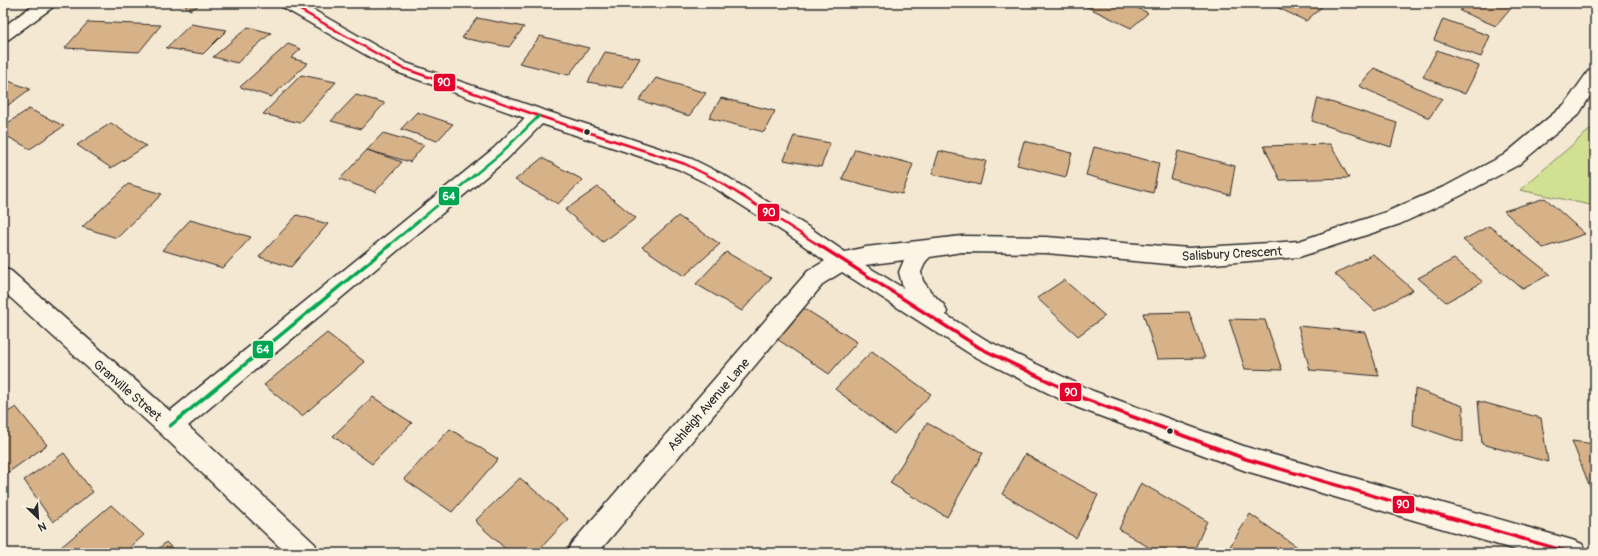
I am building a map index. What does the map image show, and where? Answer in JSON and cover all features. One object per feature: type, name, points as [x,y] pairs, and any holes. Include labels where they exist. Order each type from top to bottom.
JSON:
[{"type":"street","points":[[3,35],[48,3]]},
{"type":"street","points":[[288,3],[400,67],[539,116],[685,164],[717,180],[980,348],[1085,399],[1246,459],[1572,553]]},
{"type":"street","name":"Salisbury Crescent","points":[[842,261],[866,256],[962,244],[1046,245],[1189,257],[1299,249],[1393,218],[1453,191],[1512,160],[1572,109],[1595,74]]},
{"type":"street","points":[[170,426],[500,154],[539,116]]},
{"type":"street","points":[[924,249],[917,256],[910,272],[912,284],[922,299],[980,348]]},
{"type":"street","name":"Ashleigh Avenue Lane","points":[[581,553],[816,277],[842,261]]},
{"type":"street","name":"Granville Street","points":[[3,276],[42,313],[170,426],[305,553]]},
{"type":"green space","points":[[1595,125],[1595,206],[1520,190],[1594,126]]},
{"type":"building","points":[[182,3],[203,3],[190,10]]},
{"type":"building","points":[[1089,3],[1127,3],[1148,13],[1131,28],[1085,6]]},
{"type":"building","points":[[1268,3],[1323,3],[1325,4],[1306,21]]},
{"type":"building","points":[[1466,3],[1510,3],[1514,5],[1496,26],[1460,11]]},
{"type":"building","points":[[477,18],[524,27],[509,47],[462,38]]},
{"type":"building","points":[[1443,19],[1490,36],[1481,57],[1434,40]]},
{"type":"building","points":[[88,22],[161,25],[139,52],[65,48]]},
{"type":"building","points":[[191,24],[227,30],[203,54],[166,48]]},
{"type":"building","points":[[248,27],[271,33],[237,63],[213,57]]},
{"type":"building","points":[[540,36],[589,48],[569,75],[519,63]]},
{"type":"building","points":[[288,44],[301,49],[291,58],[308,63],[271,97],[240,87]]},
{"type":"building","points":[[1437,50],[1479,66],[1465,94],[1423,77]]},
{"type":"building","points":[[605,52],[640,58],[623,88],[588,82]]},
{"type":"building","points":[[1374,68],[1442,99],[1429,118],[1359,86]]},
{"type":"building","points":[[301,75],[336,82],[300,123],[263,114]]},
{"type":"building","points":[[656,78],[706,93],[689,116],[639,100]]},
{"type":"building","points":[[3,79],[30,89],[3,109]]},
{"type":"building","points":[[356,95],[385,103],[361,129],[331,121]]},
{"type":"building","points":[[721,98],[775,111],[764,132],[709,118]]},
{"type":"building","points":[[1318,98],[1397,123],[1391,147],[1312,121]]},
{"type":"building","points":[[29,109],[64,126],[30,149],[3,134],[3,126]]},
{"type":"building","points":[[417,112],[453,124],[437,141],[401,129]]},
{"type":"building","points":[[111,123],[146,146],[111,168],[77,145]]},
{"type":"building","points":[[383,133],[424,145],[410,162],[367,150]]},
{"type":"building","points":[[794,136],[830,143],[821,167],[784,160]]},
{"type":"building","points":[[1024,141],[1072,153],[1066,177],[1017,165]]},
{"type":"building","points":[[1330,144],[1349,178],[1280,180],[1264,146]]},
{"type":"building","points":[[1094,147],[1159,163],[1153,193],[1086,175]]},
{"type":"building","points":[[855,149],[913,164],[902,194],[842,179]]},
{"type":"building","points":[[367,150],[402,162],[375,192],[340,179]]},
{"type":"building","points":[[939,151],[986,161],[980,185],[932,174]]},
{"type":"building","points":[[1178,151],[1235,166],[1230,195],[1171,179]]},
{"type":"building","points":[[542,158],[583,180],[558,204],[515,180]]},
{"type":"building","points":[[128,184],[162,194],[117,238],[82,227]]},
{"type":"building","points":[[598,187],[636,218],[603,242],[565,210]]},
{"type":"building","points":[[1545,198],[1585,234],[1543,248],[1504,211]]},
{"type":"building","points":[[297,215],[328,224],[291,267],[259,257]]},
{"type":"building","points":[[678,216],[720,244],[684,276],[642,247]]},
{"type":"building","points":[[190,220],[251,237],[223,268],[162,250]]},
{"type":"building","points":[[1489,226],[1550,274],[1523,289],[1463,240]]},
{"type":"building","points":[[726,252],[771,278],[742,311],[696,284]]},
{"type":"building","points":[[1373,254],[1413,290],[1375,311],[1335,274]]},
{"type":"building","points":[[1454,259],[1483,282],[1446,302],[1418,278]]},
{"type":"building","points":[[1064,280],[1105,316],[1078,336],[1037,298]]},
{"type":"building","points":[[802,307],[857,342],[829,374],[774,337]]},
{"type":"building","points":[[1189,312],[1205,358],[1157,359],[1143,313]]},
{"type":"building","points":[[1229,319],[1265,320],[1282,370],[1245,369]]},
{"type":"building","points":[[1298,326],[1365,332],[1379,376],[1310,370]]},
{"type":"building","points":[[327,333],[365,362],[302,416],[264,385]]},
{"type":"building","points":[[872,351],[931,394],[894,434],[835,389]]},
{"type":"building","points":[[1415,389],[1463,406],[1463,442],[1413,425]]},
{"type":"building","points":[[373,397],[412,423],[372,464],[333,436]]},
{"type":"building","points":[[1478,401],[1541,418],[1548,462],[1482,444]]},
{"type":"building","points":[[16,407],[47,445],[3,476],[3,415]]},
{"type":"building","points":[[927,423],[983,453],[947,517],[890,483]]},
{"type":"building","points":[[450,429],[498,459],[452,512],[404,479]]},
{"type":"building","points":[[1572,441],[1595,444],[1595,487],[1590,487]]},
{"type":"building","points":[[64,453],[93,492],[53,522],[24,480]]},
{"type":"building","points":[[1025,454],[1098,495],[1076,538],[1002,494]]},
{"type":"building","points":[[520,478],[568,519],[536,553],[510,553],[475,521]]},
{"type":"building","points":[[1141,483],[1207,521],[1193,553],[1158,553],[1119,529]]},
{"type":"building","points":[[111,505],[144,535],[124,553],[54,553]]},
{"type":"building","points":[[1250,514],[1306,553],[1226,553]]},
{"type":"building","points":[[166,542],[177,553],[154,553]]},
{"type":"transit line","name":"90","points":[[288,3],[400,67],[539,116],[685,164],[717,180],[980,348],[1085,399],[1246,459],[1572,553]]},
{"type":"transit line","name":"64","points":[[170,426],[500,154],[539,116]]}]
